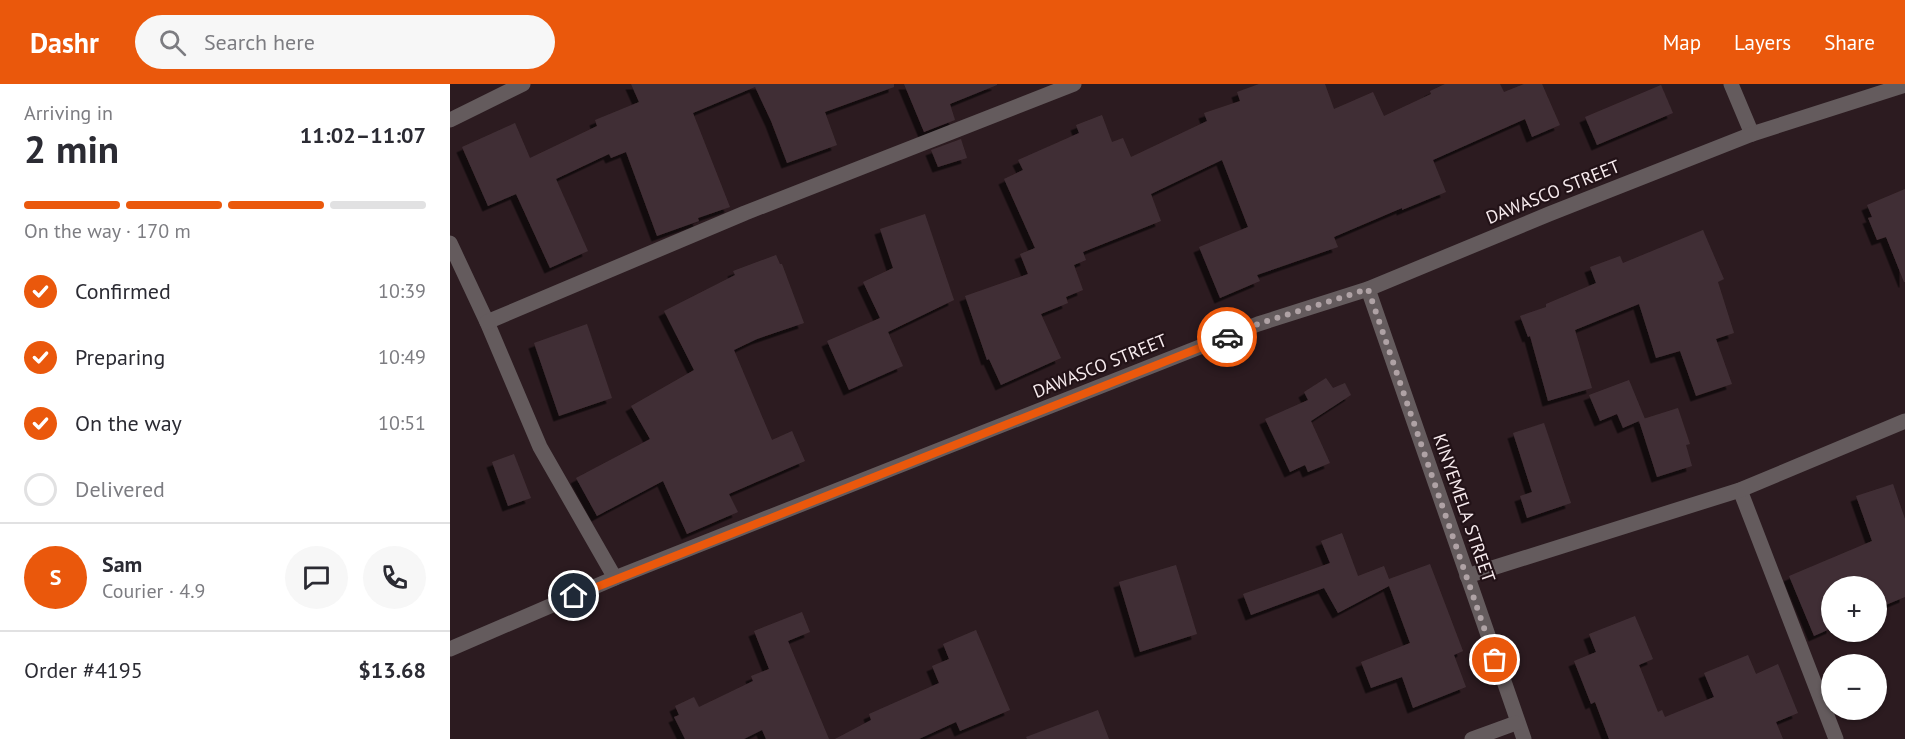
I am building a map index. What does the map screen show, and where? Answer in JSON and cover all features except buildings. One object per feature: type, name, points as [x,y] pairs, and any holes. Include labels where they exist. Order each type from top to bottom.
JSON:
[{"type":"street","points":[[450,120],[523,84]]},
{"type":"street","points":[[487,322],[745,213],[1074,84]]},
{"type":"street","points":[[1731,84],[1752,134]]},
{"type":"street","name":"DAWASCO STREET","points":[[450,649],[615,578],[1258,324],[1368,289],[1752,134],[1905,85]]},
{"type":"street","points":[[450,243],[487,322],[540,447],[615,578]]},
{"type":"street","name":"KINYEMELA STREET","points":[[1368,289],[1516,723],[1524,739]]},
{"type":"street","points":[[1467,576],[1740,490],[1905,421]]},
{"type":"street","points":[[1740,490],[1836,739]]},
{"type":"street","points":[[1472,739],[1516,723]]},
{"type":"way so far","points":[[1227,337],[1258,324],[1368,289],[1495,660]]},
{"type":"route","points":[[574,596],[1227,337]]}]
